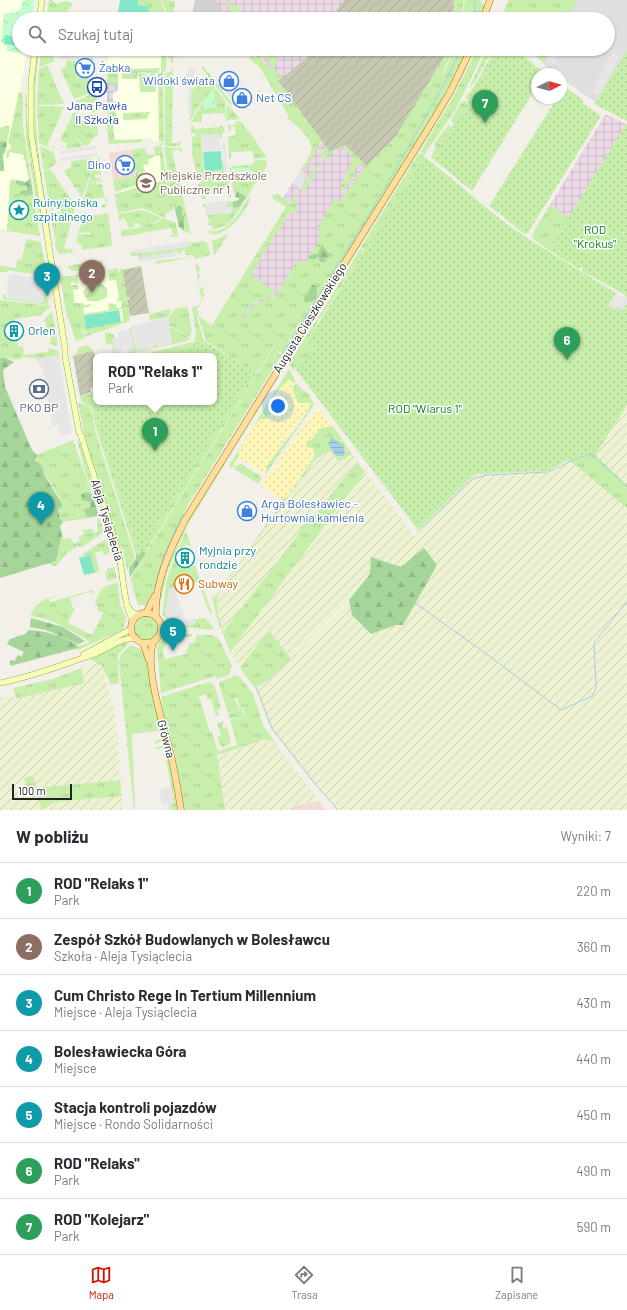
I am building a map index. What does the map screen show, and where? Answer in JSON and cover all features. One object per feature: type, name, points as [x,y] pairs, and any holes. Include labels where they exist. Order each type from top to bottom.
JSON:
[{"type":"main road","points":[[487,12],[490,0]]},
{"type":"main road","name":"Augusta Cieszkowskiego","points":[[146,613],[158,591],[167,562],[185,520],[431,124],[450,92],[468,56]]},
{"type":"main road","name":"Augusta Cieszkowskiego","points":[[156,616],[158,591]]},
{"type":"main road","points":[[146,613],[156,616],[161,628],[160,634],[154,641],[143,643],[135,638],[131,629],[133,621],[139,615],[146,613]]},
{"type":"main road","name":"Główna","points":[[154,641],[152,647],[152,669],[156,702],[170,753],[181,810]]},
{"type":"main road","name":"Główna","points":[[143,643],[146,647],[152,669]]},
{"type":"street","points":[[40,12],[42,0]]},
{"type":"street","name":"Aleja Tysiąclecia","points":[[34,56],[31,83],[31,133],[73,402],[79,432],[118,555],[124,580],[128,612],[133,621]]},
{"type":"street","points":[[127,606],[132,612],[139,615]]},
{"type":"street","points":[[78,658],[131,629]]},
{"type":"street","points":[[0,683],[30,676],[92,654],[120,642],[135,638]]},
{"type":"shaded area","points":[[0,0],[35,0],[33,12],[12,12],[12,56],[26,56],[10,151],[27,156],[40,236],[0,229]]},
{"type":"shaded area","points":[[195,0],[215,0],[223,10],[221,12],[192,12]]},
{"type":"shaded area","points":[[215,0],[454,0],[453,12],[219,12]]},
{"type":"shaded area","points":[[344,0],[454,0],[453,12],[335,12]]},
{"type":"shaded area","points":[[577,0],[627,0],[627,50],[595,102],[567,82],[567,68],[548,68],[543,64],[547,56],[615,56],[615,12],[571,12]]},
{"type":"shaded area","points":[[615,53],[620,56],[599,95],[592,92],[611,56],[615,56]]},
{"type":"shaded area","points":[[59,56],[94,56],[93,62],[59,58]]},
{"type":"shaded area","points":[[108,56],[162,56],[161,140],[154,142],[151,138],[142,138],[142,141],[109,143],[107,65]]},
{"type":"shaded area","points":[[260,56],[443,56],[411,113],[396,136],[367,166],[247,366],[206,341],[291,203],[283,198],[320,139]]},
{"type":"shaded area","points":[[309,56],[444,56],[396,136],[367,166],[345,145],[330,152],[278,81]]},
{"type":"shaded area","points":[[548,56],[560,56],[555,64],[546,59]]},
{"type":"shaded area","points":[[191,67],[195,71],[191,86],[192,114],[188,114],[188,80],[184,78]]},
{"type":"shaded area","points":[[220,76],[238,100],[235,103],[216,79]]},
{"type":"shaded area","points":[[107,80],[109,84],[118,84],[118,90],[113,93],[113,101],[118,102],[118,108],[110,109],[107,113]]},
{"type":"shaded area","points":[[605,115],[626,124],[569,218],[550,205]]},
{"type":"shaded area","points":[[219,134],[221,150],[203,151],[202,135]]},
{"type":"shaded area","points":[[222,142],[225,142],[228,179],[225,180]]},
{"type":"shaded area","points":[[96,146],[96,149],[61,154],[60,151]]},
{"type":"shaded area","points":[[135,149],[132,153],[136,176],[113,180],[109,153]]},
{"type":"shaded area","points":[[97,153],[97,156],[61,161],[61,158]]},
{"type":"shaded area","name":"Miejskie Przedszkole Publiczne nr 1","points":[[160,155],[161,160],[164,160],[167,174],[165,176],[170,196],[124,201],[122,190],[124,179],[138,177],[140,158]]},
{"type":"shaded area","points":[[301,170],[304,172],[301,177],[305,180],[300,189],[293,182]]},
{"type":"shaded area","points":[[228,201],[226,207],[232,207],[232,213],[208,215],[206,205],[209,205],[209,202]]},
{"type":"shaded area","points":[[189,241],[190,246],[168,250],[134,254],[133,250]]},
{"type":"shaded area","points":[[174,251],[176,251],[177,256],[139,262],[139,257],[142,260],[142,256],[146,256],[146,259],[147,256],[150,255],[151,259],[151,255],[154,254],[155,257],[155,254],[159,254],[160,257],[160,254],[163,253],[164,256],[165,253],[168,252],[168,255],[169,252],[172,252],[174,255]]},
{"type":"shaded area","points":[[141,266],[149,313],[130,316],[127,300],[130,300],[127,298],[122,270]]},
{"type":"shaded area","points":[[116,269],[125,322],[87,331],[67,312],[66,276],[77,275],[78,277]]},
{"type":"shaded area","points":[[9,274],[39,278],[47,277],[45,286],[48,287],[47,290],[44,290],[42,303],[8,298],[7,289]]},
{"type":"shaded area","points":[[616,293],[621,298],[623,296],[627,298],[627,303],[623,310],[617,307],[615,310],[608,305]]},
{"type":"shaded area","points":[[168,317],[172,343],[157,346],[154,344],[154,347],[136,351],[131,326]]},
{"type":"shaded area","points":[[130,330],[134,350],[131,351],[132,353],[128,353],[127,347],[124,347],[120,353],[114,353],[112,339],[118,338],[118,333],[121,331]]},
{"type":"shaded area","points":[[92,350],[94,353],[93,387],[90,388],[91,392],[80,396],[73,356]]},
{"type":"shaded area","points":[[58,355],[72,433],[60,436],[58,425],[52,426],[51,407],[49,407],[44,375],[40,365],[38,365],[37,359]]},
{"type":"shaded area","points":[[627,405],[627,810],[337,810],[308,777],[273,732],[255,688],[268,680],[349,603],[352,615],[371,633],[396,625],[401,567],[371,566],[370,574],[349,600],[301,647],[289,656],[269,630],[240,668],[230,652],[219,617],[217,597],[219,592],[315,460],[329,450],[339,462],[352,454],[415,537],[418,530],[474,474],[547,471],[576,456],[595,455]]},
{"type":"shaded area","points":[[177,586],[178,589],[175,591],[185,619],[196,619],[194,625],[176,624],[169,620],[165,613],[169,589]]},
{"type":"shaded area","points":[[96,661],[101,664],[114,712],[118,741],[122,810],[0,810],[0,698],[12,694],[14,699],[84,683],[81,668]]},
{"type":"shaded area","points":[[266,739],[271,740],[277,745],[319,801],[292,806],[292,810],[225,810],[216,755]]},
{"type":"shaded area","points":[[171,787],[174,803],[171,804],[172,810],[168,810],[168,805],[162,805],[159,789]]},
{"type":"shaded area","points":[[319,801],[327,810],[292,810],[292,806]]},
{"type":"green space","points":[[23,0],[35,0],[33,12],[17,12],[21,8]]},
{"type":"green space","points":[[49,0],[52,0],[56,4],[66,1],[73,3],[67,12],[47,12]]},
{"type":"green space","points":[[120,0],[138,0],[138,5],[149,7],[148,12],[118,12]]},
{"type":"green space","points":[[138,0],[161,0],[165,12],[148,12],[149,7],[137,5]]},
{"type":"green space","points":[[162,0],[175,1],[174,12],[166,12]]},
{"type":"green space","points":[[224,0],[226,2],[228,1],[232,6],[235,4],[241,12],[232,12]]},
{"type":"green space","points":[[454,0],[464,0],[462,12],[453,12]]},
{"type":"green space","points":[[465,0],[480,0],[482,3],[481,6],[483,4],[486,6],[484,12],[463,12]]},
{"type":"green space","points":[[509,0],[577,0],[571,12],[503,12]]},
{"type":"green space","points":[[4,13],[12,13],[12,52],[7,51],[7,46],[1,43]]},
{"type":"green space","points":[[5,35],[12,36],[12,45],[4,44]]},
{"type":"green space","points":[[627,50],[627,121],[594,104]]},
{"type":"green space","points":[[37,56],[39,56],[35,101],[36,124],[41,170],[52,241],[49,232],[33,126],[33,84]]},
{"type":"green space","points":[[41,56],[52,56],[55,61],[39,67]]},
{"type":"green space","points":[[161,56],[167,56],[166,70],[163,72],[164,141],[162,146],[159,145],[163,142],[159,141],[158,73],[161,73]]},
{"type":"green space","points":[[172,56],[178,56],[173,57],[173,63],[171,63],[170,59]]},
{"type":"green space","points":[[251,56],[255,58],[260,56],[269,69],[272,66],[265,56],[274,56],[278,62],[273,67],[282,78],[278,81],[330,152],[345,145],[367,166],[396,136],[444,56],[450,56],[442,75],[451,56],[464,56],[433,116],[284,356],[274,346],[258,371],[254,371],[257,373],[130,577],[129,568],[135,560],[136,555],[96,428],[92,407],[82,402],[80,396],[90,394],[91,392],[100,435],[122,498],[139,555],[254,372],[205,342],[174,353],[150,353],[197,341],[194,340],[196,335],[192,307],[199,306],[196,311],[199,312],[197,318],[204,341],[245,366],[206,341],[198,316],[212,325],[286,207],[272,198],[273,195],[277,194],[291,203],[295,193],[297,209],[295,213],[291,214],[289,212],[285,219],[287,221],[284,221],[251,275],[261,281],[260,283],[277,292],[270,297],[254,302],[243,316],[245,317],[255,304],[276,296],[298,260],[304,264],[308,258],[312,256],[310,255],[321,236],[317,233],[319,230],[317,229],[335,198],[341,202],[348,191],[347,190],[365,168],[360,163],[353,170],[356,173],[342,191],[340,189],[342,183],[347,175],[346,172],[350,169],[349,167],[353,158],[343,147],[331,153],[333,157],[331,158],[325,155],[325,161],[320,155],[325,146],[321,141],[304,172],[301,170],[311,152],[308,138],[288,118],[288,115],[259,66],[249,59]]},
{"type":"green space","points":[[471,56],[464,73],[441,115],[288,362],[453,90]]},
{"type":"green space","points":[[474,56],[482,56],[456,109],[424,155],[420,152],[452,99]]},
{"type":"green space","points":[[484,56],[489,56],[475,82],[469,88]]},
{"type":"green space","points":[[491,56],[493,56],[469,100],[465,98],[475,85]]},
{"type":"green space","points":[[493,56],[523,56],[539,68],[531,68],[531,96],[472,191],[433,159]]},
{"type":"green space","points":[[535,56],[548,56],[544,63]]},
{"type":"green space","points":[[66,60],[84,62],[81,66],[84,71],[88,69],[88,67],[91,72],[88,70],[85,73],[90,80],[96,78],[96,82],[91,82],[91,90],[96,91],[74,99],[61,70],[66,66]]},
{"type":"green space","points":[[47,65],[64,104],[37,105],[39,69]]},
{"type":"green space","points":[[118,65],[118,84],[109,84],[107,80],[107,66]]},
{"type":"green space","points":[[122,66],[131,66],[131,69],[160,68],[159,71],[149,72],[149,74],[146,72],[138,72],[137,79],[122,79]]},
{"type":"green space","points":[[203,66],[233,104],[231,106],[201,67]]},
{"type":"green space","points":[[171,69],[173,69],[172,143],[179,143],[179,141],[181,141],[180,146],[165,146],[165,73],[171,72]]},
{"type":"green space","points":[[139,73],[150,75],[150,73],[155,73],[156,92],[140,92]]},
{"type":"green space","points":[[209,80],[215,88],[200,104],[190,121],[191,91],[195,87],[195,84],[191,84]]},
{"type":"green space","points":[[567,88],[583,100],[582,103],[601,116],[527,234],[523,233],[500,214],[500,212],[498,213],[489,206],[553,104],[567,104]]},
{"type":"green space","points":[[216,89],[226,102],[225,119],[223,113],[202,114],[202,122],[191,122],[204,100],[205,107],[216,107],[212,92]]},
{"type":"green space","points":[[19,92],[23,93],[23,126],[31,179],[29,179],[25,160],[23,159],[24,155],[10,152],[8,159],[6,157],[7,151],[10,150],[11,145],[8,143]]},
{"type":"green space","points":[[96,92],[98,110],[95,112],[91,112],[91,109],[96,109],[96,103],[74,102]]},
{"type":"green space","points":[[212,92],[216,107],[204,108],[204,100]]},
{"type":"green space","points":[[25,94],[27,96],[31,154],[40,211],[38,213],[26,138]]},
{"type":"green space","points":[[463,100],[467,102],[454,125],[451,120]]},
{"type":"green space","points":[[227,104],[240,119],[226,121]]},
{"type":"green space","points":[[37,106],[64,107],[47,146],[52,149],[54,146],[55,147],[53,150],[39,143]]},
{"type":"green space","points":[[109,109],[115,109],[117,120],[107,119]]},
{"type":"green space","points":[[150,112],[147,119],[123,120],[123,113]]},
{"type":"green space","points":[[73,113],[76,113],[79,120],[86,121],[97,135],[89,145],[84,146],[74,134],[65,130]]},
{"type":"green space","points":[[83,115],[96,115],[98,118],[98,136]]},
{"type":"green space","points":[[236,121],[240,121],[267,158],[254,159],[253,151],[231,152],[231,158],[229,159],[228,137],[236,135],[235,127],[231,126],[231,130],[228,131],[228,125],[235,125]]},
{"type":"green space","points":[[107,122],[113,122],[114,137],[116,140],[142,139],[142,142],[110,144],[108,141]]},
{"type":"green space","name":"ROD \"Krokus\"","points":[[626,124],[627,298],[622,293],[582,271],[583,268],[581,267],[579,269],[549,250]]},
{"type":"green space","points":[[221,125],[225,132],[222,133],[222,139],[218,134],[202,135],[196,130],[201,135],[204,170],[221,169],[221,160],[223,161],[225,180],[228,179],[231,197],[228,197],[227,189],[205,191],[206,199],[202,199],[197,186],[201,182],[202,177],[198,177],[192,154],[192,137],[196,136],[195,133],[191,134],[191,126],[194,126],[195,129],[220,127]]},
{"type":"green space","points":[[448,125],[453,127],[433,159],[431,157],[436,147],[434,144]]},
{"type":"green space","points":[[10,126],[7,143],[0,142],[0,128]]},
{"type":"green space","points":[[65,130],[74,134],[83,147],[65,149],[67,148],[66,143],[60,140]]},
{"type":"green space","points":[[2,141],[7,143],[5,153],[3,154],[4,171],[0,171],[0,142]]},
{"type":"green space","points":[[40,146],[53,152],[57,163],[44,172]]},
{"type":"green space","points":[[154,147],[162,147],[166,172],[164,174],[161,173],[160,155],[155,156]]},
{"type":"green space","points":[[164,147],[181,148],[182,152],[180,153],[179,149],[172,151],[191,234],[184,231],[184,217],[181,215],[178,206],[175,209],[173,202],[174,209],[166,214],[165,218],[142,208],[118,213],[115,198],[120,201],[115,197],[116,194],[146,184],[163,181],[163,178],[168,178],[171,195]]},
{"type":"green space","points":[[144,148],[148,155],[154,154],[154,157],[148,160],[149,164],[143,165],[145,172],[142,173],[144,183],[115,192],[113,180],[136,176],[132,152],[135,149]]},
{"type":"green space","points":[[221,151],[222,169],[205,172],[203,152]]},
{"type":"green space","points":[[419,153],[424,156],[365,250],[361,247]]},
{"type":"green space","name":"ROD \"Wiarus 1\"","points":[[424,156],[500,219],[527,238],[616,293],[608,305],[615,309],[617,306],[623,310],[627,303],[627,405],[595,455],[576,456],[547,471],[474,474],[418,530],[294,367],[317,350],[308,340]]},
{"type":"green space","points":[[100,157],[101,176],[99,174],[95,175],[95,178],[102,179],[88,184],[97,159]]},
{"type":"green space","points":[[93,158],[94,164],[82,198],[77,190],[82,187],[76,189],[64,171],[71,167],[71,161]]},
{"type":"green space","points":[[255,160],[267,160],[266,167],[247,197],[238,191],[234,194],[229,166],[231,168],[233,166],[252,165]],"holes":[[[232,169],[253,172],[252,181],[233,180]]]},
{"type":"green space","points":[[317,164],[319,166],[305,190],[300,189]]},
{"type":"green space","points":[[232,168],[248,168],[253,172],[252,181],[233,180]]},
{"type":"green space","points":[[50,169],[74,204],[50,210],[44,173]]},
{"type":"green space","points":[[12,179],[16,180],[16,184],[27,185],[26,194],[33,194],[40,236],[7,231],[10,181]]},
{"type":"green space","points":[[31,179],[33,194],[26,196],[19,194],[21,191],[27,190],[27,185],[22,186],[16,184],[16,180],[26,182]]},
{"type":"green space","points":[[96,182],[97,185],[102,184],[106,198],[107,201],[106,207],[102,208],[102,205],[106,204],[105,197],[83,201],[88,185]]},
{"type":"green space","points":[[237,191],[247,197],[239,207],[233,208],[232,202],[239,200],[239,198],[235,197]]},
{"type":"green space","points":[[250,195],[242,215],[236,222],[222,233],[209,233],[208,231],[222,229],[234,220]]},
{"type":"green space","points":[[228,201],[232,202],[232,208],[239,207],[243,204],[233,219],[226,225],[210,231],[213,229],[212,226],[207,225],[209,222],[205,207],[202,206],[203,204],[206,204],[208,214],[232,213],[226,208]]},
{"type":"green space","points":[[550,205],[569,218],[549,250],[532,238],[534,231]]},
{"type":"green space","points":[[178,206],[183,209],[181,215],[184,216],[184,231],[179,227],[175,209]]},
{"type":"green space","points":[[71,207],[75,208],[64,248],[70,250],[73,248],[72,253],[59,254],[56,247],[56,234],[55,239],[50,212],[61,213],[60,209]]},
{"type":"green space","points":[[142,210],[162,218],[150,224],[158,222],[163,218],[176,223],[178,236],[170,237],[169,235],[173,235],[171,228],[121,237],[121,230],[138,228],[141,226],[135,223],[134,227],[127,228],[129,227],[124,218],[119,221],[118,214]]},
{"type":"green space","points":[[104,211],[105,214],[108,213],[112,246],[82,250],[82,245],[76,242],[78,234],[91,235],[89,232],[78,233],[85,212],[90,216],[104,214]]},
{"type":"green space","points":[[228,235],[214,256],[212,241]]},
{"type":"green space","points":[[26,239],[41,242],[47,276],[8,270],[8,272],[0,272],[0,266],[16,268],[17,260],[22,259]]},
{"type":"green space","points":[[204,241],[208,244],[210,253],[208,256],[195,259],[193,255],[186,255],[184,249],[180,254],[174,251],[172,255],[172,252],[169,252],[169,255],[167,252],[163,256],[163,253],[160,253],[161,257],[155,255],[155,258],[154,255],[151,255],[150,259],[146,259],[145,256],[143,256],[143,260],[141,260],[138,255],[131,256],[130,252],[152,252],[190,246],[190,243]]},
{"type":"green space","points":[[322,244],[328,253],[331,253],[325,262],[320,262],[318,256],[316,259],[308,259],[310,255],[318,254]]},
{"type":"green space","points":[[361,248],[364,251],[320,319],[318,318]]},
{"type":"green space","points":[[194,257],[196,265],[201,268],[198,273],[201,275],[198,280]]},
{"type":"green space","points":[[194,257],[156,264],[155,261]]},
{"type":"green space","points":[[102,260],[103,265],[101,267],[72,271],[67,266]]},
{"type":"green space","points":[[118,268],[120,272],[120,268],[122,268],[127,297],[130,297],[130,300],[127,300],[130,321],[87,336],[84,333],[88,333],[81,329],[86,337],[76,341],[66,312],[60,277],[104,272],[77,277],[78,284],[71,282],[71,285],[78,285],[79,289],[73,290],[75,303],[82,303],[85,305],[91,304],[91,306],[83,308],[84,314],[109,310],[108,303],[116,304],[117,308],[122,307],[121,301],[116,302],[119,297],[116,280],[109,281],[108,270]],"holes":[[[122,309],[123,321],[86,328],[84,316]]]},
{"type":"green space","points":[[48,283],[51,304],[49,296],[47,296],[49,305],[3,299],[3,294],[6,295],[7,298],[42,303]]},
{"type":"green space","points":[[100,283],[107,288],[107,297],[103,300],[97,301],[87,300],[83,292],[85,289],[90,285]]},
{"type":"green space","points":[[312,285],[317,286],[317,295],[315,300],[305,303],[304,299]]},
{"type":"green space","points":[[199,286],[204,289],[202,292],[205,294],[202,300]]},
{"type":"green space","points":[[0,300],[51,306],[41,315],[15,319],[12,322],[11,329],[19,347],[23,346],[24,355],[48,352],[49,348],[58,351],[62,369],[58,355],[38,359],[38,361],[35,358],[23,357],[22,359],[0,358]]},
{"type":"green space","points":[[188,308],[192,331],[190,337],[169,325],[168,319],[174,309]]},
{"type":"green space","points":[[171,309],[168,317],[150,320],[149,314]]},
{"type":"green space","points":[[119,310],[121,322],[86,329],[84,316]]},
{"type":"green space","points":[[52,311],[58,346],[50,344],[50,333],[46,334],[46,322],[43,322]]},
{"type":"green space","points":[[317,319],[319,320],[308,340],[318,350],[295,367],[294,370],[289,364]]},
{"type":"green space","points":[[169,326],[190,338],[187,341],[132,353],[130,330],[128,330],[131,328],[136,348],[154,347],[153,344],[156,344],[157,346],[172,343]]},
{"type":"green space","points":[[109,332],[114,335],[115,338],[112,339],[114,353],[113,353],[112,344],[106,345],[105,333]]},
{"type":"green space","points":[[205,342],[254,372],[139,556],[122,498],[100,435],[94,405],[217,405],[217,353],[174,353]]},
{"type":"green space","points":[[87,345],[94,353],[92,351],[73,356],[77,352],[78,348]]},
{"type":"green space","points":[[273,348],[276,348],[281,356],[188,505],[163,559],[155,585],[157,585],[148,605],[138,605],[132,586],[133,583],[130,579]]},
{"type":"green space","points":[[0,358],[5,358],[14,362],[3,370],[5,387],[32,450],[37,455],[35,460],[41,465],[45,476],[62,504],[62,507],[58,510],[60,518],[63,522],[60,526],[62,534],[56,561],[0,578]]},
{"type":"green space","points":[[284,366],[188,524],[167,573],[159,608],[160,590],[165,571],[182,532]]},
{"type":"green space","points":[[289,369],[296,382],[291,383],[284,388],[275,397],[272,406],[274,407],[250,435],[238,454],[240,455],[232,468],[229,466]]},
{"type":"green space","points":[[297,383],[299,387],[309,394],[314,405],[265,475],[266,468],[275,454],[301,422],[310,406],[310,403],[298,403],[292,388]]},
{"type":"green space","points":[[93,391],[93,402],[91,392]]},
{"type":"green space","points":[[78,403],[87,405],[91,408],[96,434],[134,554],[134,559],[127,570],[123,551],[117,541],[86,442]]},
{"type":"green space","points":[[333,426],[352,454],[339,462],[329,450],[315,460],[219,592],[217,607],[223,632],[298,535],[300,527],[310,521],[357,462],[365,472],[230,652],[219,626],[212,597],[215,597],[283,501],[281,499],[288,496],[315,456],[313,449],[306,447],[307,441],[312,439],[321,428]]},
{"type":"green space","points":[[73,440],[92,494],[86,492],[81,495],[85,502],[89,502],[91,506],[85,511],[88,517],[95,517],[63,522],[59,515],[60,499],[35,458],[37,455]]},
{"type":"green space","points":[[77,440],[81,444],[100,513],[85,471]]},
{"type":"green space","points":[[602,444],[595,455],[627,485],[627,508],[569,460],[576,456],[594,455]]},
{"type":"green space","points":[[241,464],[260,476],[261,479],[259,484],[234,469],[237,465]]},
{"type":"green space","points":[[86,492],[92,494],[99,516],[88,517],[84,510],[91,506],[89,502],[82,500],[81,495]]},
{"type":"green space","points":[[100,519],[104,532],[82,547],[78,546],[66,554],[56,566],[51,565],[50,563],[56,561],[62,534],[64,540],[70,537],[74,544],[80,541],[78,537],[84,534],[82,530],[92,529],[95,533],[98,531],[97,520]]},
{"type":"green space","points":[[186,531],[192,549],[189,545],[184,545],[177,563],[190,567],[195,566],[212,613],[210,614],[198,582],[190,584],[187,575],[176,580],[177,586],[169,589],[176,624],[194,625],[196,619],[205,618],[214,628],[210,630],[171,625],[162,614],[167,579]]},
{"type":"green space","points":[[105,540],[107,541],[110,553],[104,555],[102,551],[95,553],[100,574],[98,572],[84,576],[95,571],[90,555],[80,556]]},
{"type":"green space","points":[[424,548],[437,565],[403,625],[396,625],[371,634],[352,615],[349,600],[370,574],[371,557],[401,567]]},
{"type":"green space","points":[[142,550],[146,553],[130,577],[129,568]]},
{"type":"green space","points":[[90,555],[95,572],[84,575],[79,558]]},
{"type":"green space","points":[[114,567],[117,578],[107,581],[105,572],[107,572],[107,569]]},
{"type":"green space","points":[[118,583],[120,604],[126,617],[123,630],[78,650],[75,648],[90,642],[55,622],[31,616],[35,607],[42,601],[61,594],[49,599],[50,602],[93,590],[94,594],[90,592],[70,598],[73,608],[75,608],[68,623],[92,635],[103,613],[97,610],[98,607],[95,604],[100,591],[108,585]]},
{"type":"green space","points":[[147,615],[156,619],[160,628],[156,637],[147,641],[138,637],[134,628],[138,619]]},
{"type":"green space","points":[[31,618],[63,627],[85,641],[79,644],[46,630],[30,627]]},
{"type":"green space","points":[[29,630],[42,631],[60,636],[77,644],[78,648],[10,666],[10,660],[16,661],[15,659],[19,655],[21,657],[24,652],[7,644],[10,639],[25,634]]},
{"type":"green space","points":[[269,630],[291,659],[268,680],[255,688],[240,668]]},
{"type":"green space","points":[[170,634],[192,634],[192,636],[168,641],[163,649],[164,659],[186,654],[189,644],[195,642],[197,635],[212,635],[219,639],[232,666],[229,675],[217,679],[216,676],[161,693],[157,648],[159,642]]},
{"type":"green space","points":[[128,641],[127,645],[118,655],[119,683],[111,685],[101,664],[98,665],[96,661],[94,662],[88,657]]},
{"type":"green space","points":[[131,645],[145,651],[154,703],[163,738],[161,742],[155,744],[155,741],[161,739],[158,731],[132,734],[135,810],[119,662],[121,654]]},
{"type":"green space","points":[[81,668],[84,683],[16,699],[13,688],[53,679]]},
{"type":"green space","points":[[235,676],[240,677],[253,694],[264,727],[277,745],[271,740],[266,739],[217,755],[225,810],[185,810],[175,756],[164,717],[161,697],[209,682],[214,685],[221,708],[217,710],[219,715],[223,714],[216,716],[211,699],[208,700],[206,694],[199,696],[210,732],[212,732],[218,751],[237,745],[230,720],[237,718],[238,720],[246,717],[243,707],[240,708],[237,698],[234,698],[239,708],[235,710],[242,708],[245,717],[238,719],[237,717],[230,719],[228,714],[236,711],[228,713],[219,684],[219,682]]},
{"type":"green space","points":[[225,721],[222,724],[223,728],[227,727],[231,742],[229,745],[224,747],[220,745],[217,737],[221,736],[217,723]]},
{"type":"green space","points":[[156,747],[166,747],[178,810],[172,810],[171,805],[168,805],[174,803],[164,748],[156,749]]},
{"type":"green space","points":[[33,776],[37,788],[120,780],[122,796],[55,802],[42,810],[34,788],[28,790],[24,778]]},
{"type":"sand","points":[[289,379],[292,382],[295,380],[297,383],[292,388],[298,403],[311,403],[307,412],[275,454],[266,468],[265,475],[243,460],[238,460],[233,468],[233,465],[240,455],[238,454],[254,425],[262,419],[265,419],[274,408],[271,403],[278,390]]},
{"type":"sand","points":[[318,408],[333,426],[321,428],[312,439],[307,441],[306,447],[313,449],[315,457],[312,459],[288,496],[281,499],[261,486],[304,425]]},
{"type":"water","points":[[332,437],[343,446],[345,453],[343,456],[336,456],[328,444]]},
{"type":"waterway","points":[[474,12],[475,0]]},
{"type":"waterway","points":[[475,11],[480,12]]},
{"type":"waterway","points":[[282,355],[385,188],[447,79],[458,56]]},
{"type":"waterway","points":[[122,72],[159,72]]},
{"type":"waterway","points":[[419,531],[473,479],[487,475],[548,472],[578,458],[592,454],[627,487]]},
{"type":"waterway","points":[[155,586],[163,559],[181,517]]},
{"type":"waterway","points":[[415,603],[561,710],[592,696],[596,688],[594,643],[627,601]]},
{"type":"waterway","points":[[256,687],[272,728],[316,785],[338,810]]},
{"type":"place","name":"Żabka","points":[[85,68]]},
{"type":"place","name":"Widoki świata","points":[[229,81]]},
{"type":"place","name":"Jana Pawła II Szkoła","points":[[97,87]]},
{"type":"place","name":"Net CS","points":[[242,98]]},
{"type":"place","name":"ROD \"Kolejarz\"","points":[[485,123]]},
{"type":"place","name":"Dino","points":[[125,165]]},
{"type":"place","name":"Miejskie Przedszkole Publiczne nr 1","points":[[146,183]]},
{"type":"place","name":"Ruiny boiska szpitalnego","points":[[19,210]]},
{"type":"place","name":"Zespół Szkół Budowlanych w Bolesławcu","points":[[92,293]]},
{"type":"place","name":"Cum Christo Rege In Tertium Millennium","points":[[47,296]]},
{"type":"place","name":"Orlen","points":[[14,331]]},
{"type":"place","name":"ROD \"Relaks\"","points":[[567,360]]},
{"type":"place","name":"PKO BP","points":[[39,389]]},
{"type":"place","name":"ROD \"Relaks 1\"","points":[[155,451]]},
{"type":"place","name":"Arga Bolesławiec - Hurtownia kamienia","points":[[247,511]]},
{"type":"place","name":"Bolesławiecka Góra","points":[[41,525]]},
{"type":"place","name":"Myjnia przy rondzie","points":[[185,558]]},
{"type":"place","name":"Subway","points":[[184,584]]},
{"type":"place","name":"Stacja kontroli pojazdów","points":[[173,651]]}]
